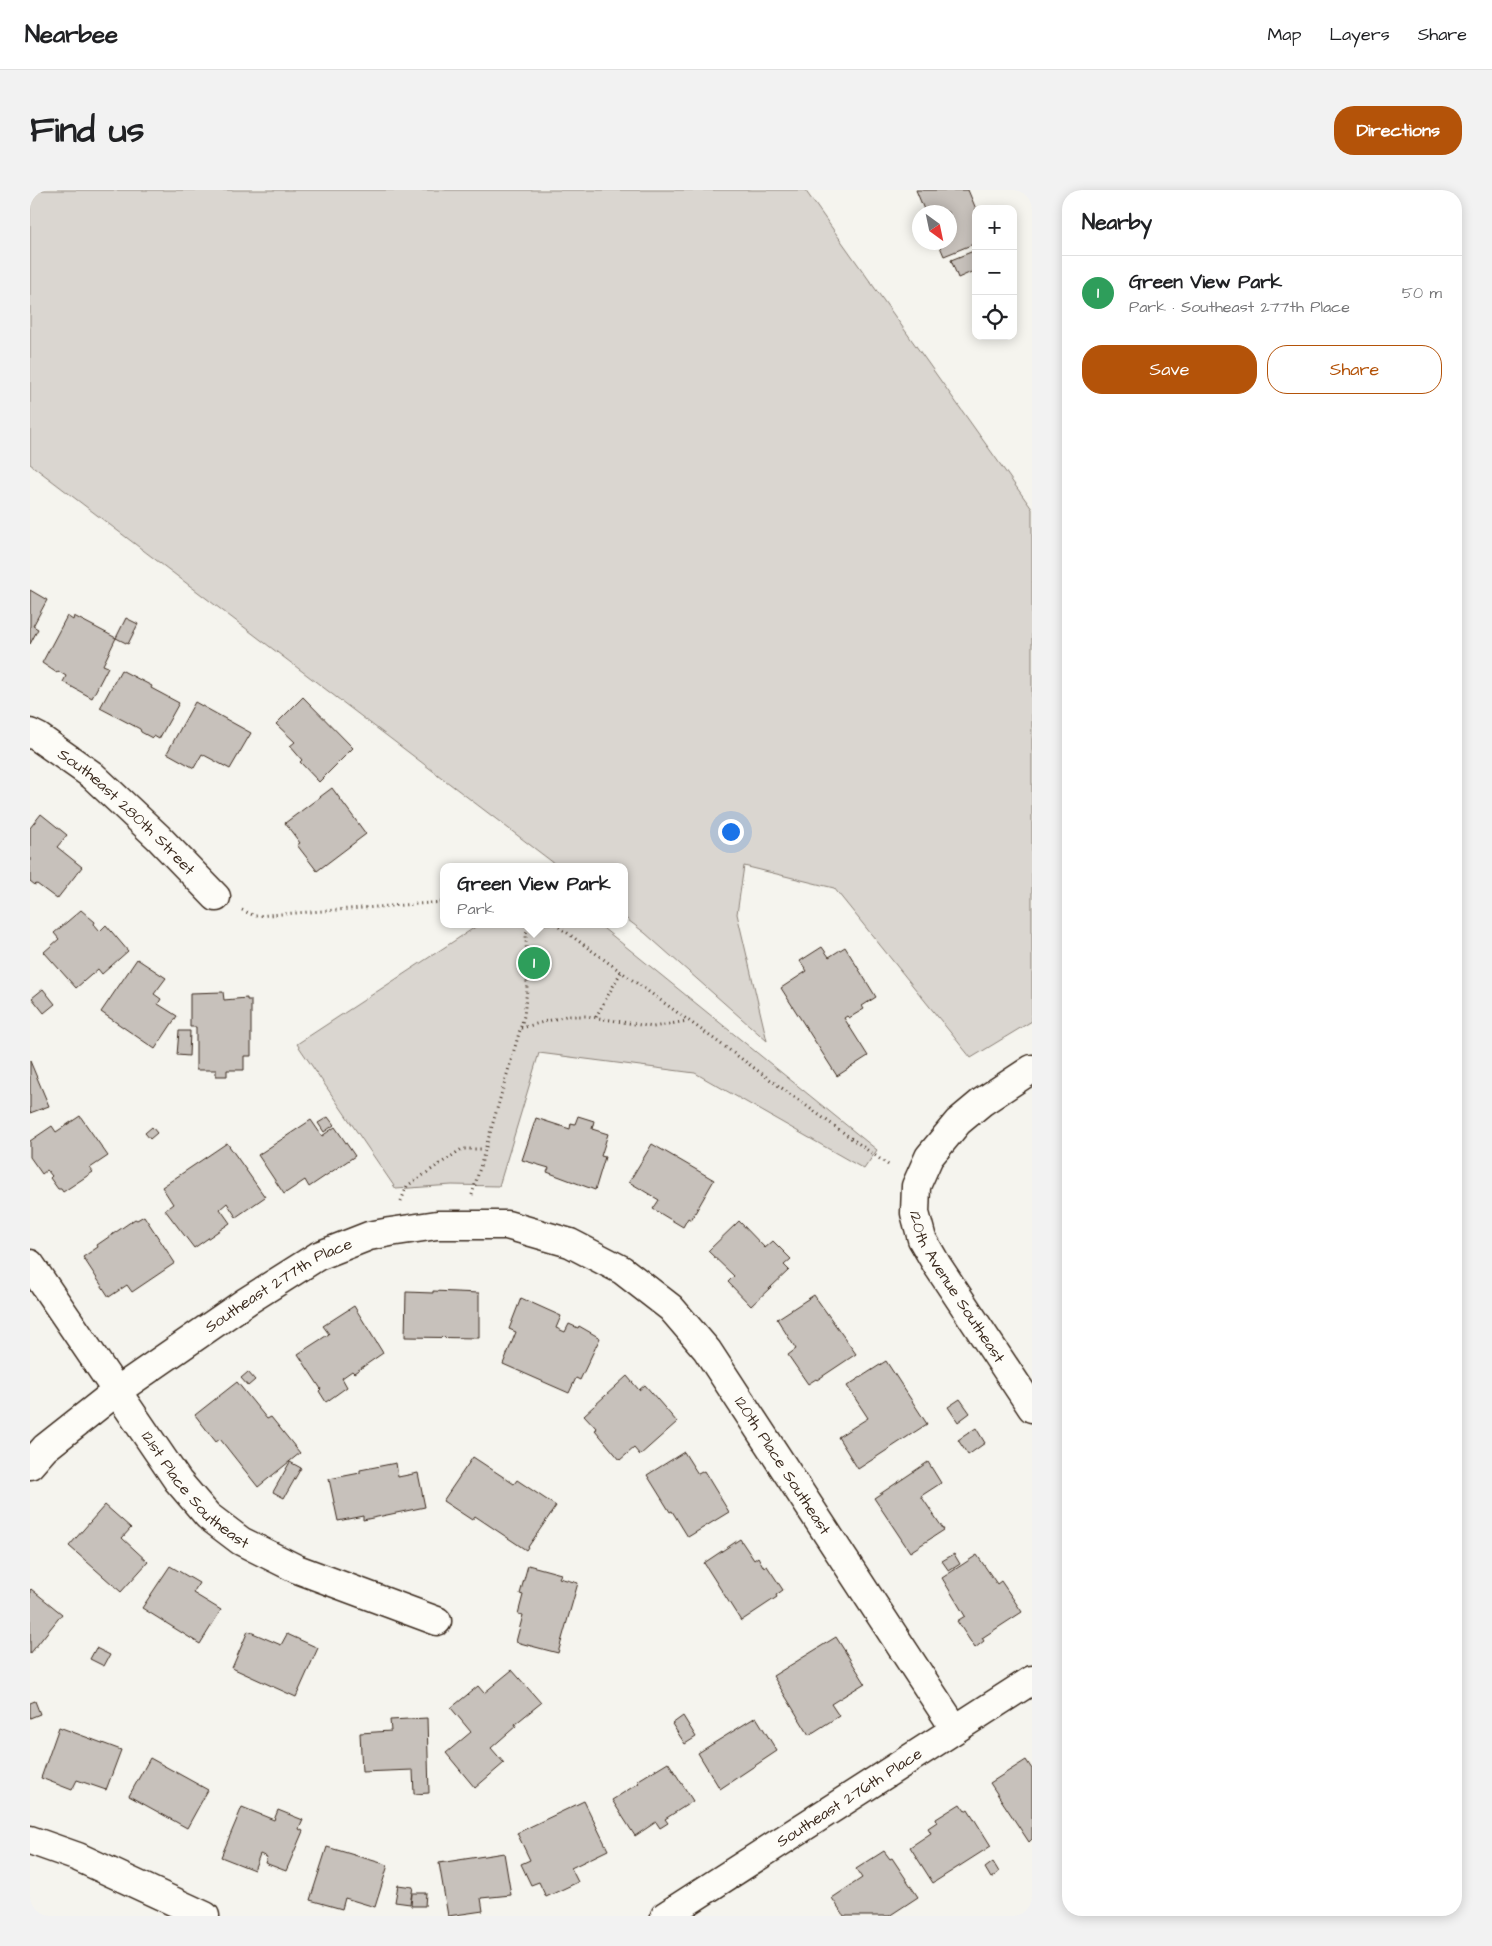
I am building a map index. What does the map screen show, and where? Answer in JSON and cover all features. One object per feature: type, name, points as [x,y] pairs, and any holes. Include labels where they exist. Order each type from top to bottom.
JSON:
[{"type":"street","name":"Southeast 280th Street","points":[[30,733],[92,775],[158,837],[216,898]]},
{"type":"street","points":[[916,1186],[929,1158],[958,1122],[982,1102],[1032,1069]]},
{"type":"street","name":"120th Avenue Southeast","points":[[916,1186],[914,1213],[922,1239],[937,1265],[1023,1372],[1032,1408]]},
{"type":"street","name":"Southeast 277th Place","points":[[30,1465],[44,1448],[116,1391],[247,1300],[318,1256],[369,1236],[437,1224],[508,1225],[570,1243]]},
{"type":"street","name":"120th Place Southeast","points":[[570,1243],[622,1270],[671,1308],[707,1350],[955,1729]]},
{"type":"street","name":"121st Place Southeast","points":[[30,1264],[178,1481],[208,1516],[241,1541],[297,1569],[437,1621]]},
{"type":"street","name":"Southeast 276th Place","points":[[665,1916],[1032,1680]]},
{"type":"street","points":[[30,1840],[78,1857],[205,1916]]},
{"type":"path","points":[[216,898],[255,916],[440,902]]},
{"type":"path","points":[[465,1225],[484,1149],[524,1016],[527,989],[526,933],[528,928]]},
{"type":"path","points":[[560,928],[916,1186]]},
{"type":"path","points":[[596,1017],[621,972]]},
{"type":"path","points":[[520,1028],[566,1016],[596,1017],[653,1027],[688,1020]]},
{"type":"path","points":[[390,1232],[403,1193],[408,1186],[462,1149],[484,1149]]},
{"type":"shaded area","points":[[30,190],[805,190],[1032,509],[1032,1021],[971,1058],[834,888],[744,866],[737,914],[767,1041],[628,920],[628,863],[554,863],[30,464]]},
{"type":"shaded area","points":[[474,928],[603,928],[877,1150],[864,1169],[695,1073],[539,1053],[499,1186],[452,1185],[396,1189],[297,1044]]},
{"type":"building","points":[[916,190],[968,190],[974,205],[972,205],[972,245],[944,256],[941,250],[957,250],[957,205],[922,205]]},
{"type":"building","points":[[972,252],[972,272],[958,278],[951,260]]},
{"type":"building","points":[[30,590],[47,600],[33,626],[38,629],[30,644]]},
{"type":"building","points":[[67,616],[73,620],[74,616],[116,638],[103,665],[108,667],[92,698],[63,682],[66,676],[58,671],[57,673],[42,663]]},
{"type":"building","points":[[126,618],[138,624],[128,644],[116,638]]},
{"type":"building","points":[[121,670],[179,703],[159,739],[154,736],[152,738],[141,732],[140,729],[100,708]]},
{"type":"building","points":[[303,697],[353,748],[319,782],[300,762],[302,760],[290,746],[295,742],[276,724]]},
{"type":"building","points":[[195,702],[251,733],[230,769],[202,754],[194,768],[167,753]]},
{"type":"building","points":[[332,788],[366,834],[317,871],[297,845],[300,843],[285,823]]},
{"type":"building","points":[[41,814],[67,835],[57,847],[82,867],[57,899],[30,881],[30,828]]},
{"type":"building","points":[[81,910],[95,922],[94,924],[100,931],[106,925],[128,951],[102,974],[98,969],[76,988],[44,952],[59,939],[54,933]]},
{"type":"building","points":[[822,947],[829,957],[845,947],[876,997],[862,1006],[864,1009],[849,1018],[847,1016],[844,1018],[868,1056],[837,1076],[781,988],[807,971],[800,961]]},
{"type":"building","points":[[137,959],[166,978],[154,994],[161,999],[158,1004],[177,1016],[155,1049],[101,1012]]},
{"type":"building","points":[[43,989],[55,1004],[44,1013],[32,998]]},
{"type":"building","points":[[223,992],[224,1000],[247,998],[247,1000],[251,1000],[251,1056],[244,1056],[244,1070],[227,1070],[227,1076],[216,1076],[216,1070],[196,1070],[196,1027],[190,1027],[190,993]]},
{"type":"building","points":[[179,1031],[190,1031],[189,1056],[177,1055]]},
{"type":"building","points":[[30,1061],[49,1106],[30,1113]]},
{"type":"building","points":[[80,1116],[108,1156],[90,1168],[93,1172],[63,1192],[61,1189],[58,1189],[50,1178],[52,1176],[47,1170],[42,1174],[30,1157],[30,1141],[52,1126],[56,1132]]},
{"type":"building","points":[[578,1116],[594,1121],[592,1129],[608,1134],[601,1156],[605,1157],[595,1190],[547,1172],[549,1168],[522,1160],[536,1118],[570,1129],[571,1123],[575,1124]]},
{"type":"building","points":[[328,1117],[334,1125],[324,1132],[318,1123]]},
{"type":"building","points":[[311,1120],[322,1136],[335,1127],[355,1156],[309,1187],[305,1180],[284,1194],[258,1155]]},
{"type":"building","points":[[152,1127],[157,1133],[150,1139],[145,1133]]},
{"type":"building","points":[[227,1143],[265,1197],[236,1217],[227,1203],[220,1209],[230,1223],[194,1248],[165,1210],[173,1204],[162,1187]]},
{"type":"building","points":[[652,1144],[714,1180],[691,1220],[688,1218],[683,1227],[653,1209],[659,1200],[629,1182]]},
{"type":"building","points":[[144,1216],[175,1263],[132,1292],[127,1285],[109,1297],[83,1257],[135,1219],[137,1220]]},
{"type":"building","points":[[739,1221],[765,1248],[773,1241],[791,1259],[784,1265],[789,1270],[751,1306],[728,1282],[734,1276],[708,1251]]},
{"type":"building","points":[[433,1291],[479,1293],[479,1338],[405,1337],[406,1292],[433,1293]]},
{"type":"building","points":[[814,1295],[856,1354],[808,1384],[788,1355],[796,1349],[777,1319]]},
{"type":"building","points":[[521,1298],[561,1316],[556,1328],[565,1332],[569,1324],[578,1328],[579,1326],[600,1338],[580,1380],[576,1378],[569,1393],[503,1364],[516,1332],[509,1329]]},
{"type":"building","points":[[354,1306],[383,1353],[354,1373],[352,1371],[342,1378],[347,1387],[326,1402],[319,1391],[321,1389],[298,1354],[329,1334],[323,1326]]},
{"type":"building","points":[[886,1361],[927,1424],[858,1469],[838,1437],[868,1418],[847,1386]]},
{"type":"building","points":[[248,1372],[255,1380],[248,1386],[241,1378]]},
{"type":"building","points":[[627,1376],[639,1390],[645,1385],[677,1422],[640,1455],[634,1448],[620,1460],[584,1415]]},
{"type":"building","points":[[237,1382],[267,1419],[271,1417],[300,1453],[258,1487],[220,1439],[216,1442],[195,1415]]},
{"type":"building","points":[[960,1399],[970,1413],[958,1422],[948,1407]]},
{"type":"building","points":[[976,1428],[985,1443],[968,1455],[958,1440]]},
{"type":"building","points":[[684,1452],[698,1474],[704,1471],[729,1512],[688,1537],[647,1475]]},
{"type":"building","points":[[473,1457],[514,1484],[517,1480],[556,1506],[526,1550],[475,1516],[472,1520],[443,1501]]},
{"type":"building","points":[[290,1462],[301,1468],[284,1498],[273,1492]]},
{"type":"building","points":[[928,1462],[941,1483],[921,1496],[944,1530],[910,1552],[874,1498]]},
{"type":"building","points":[[396,1463],[398,1477],[418,1473],[425,1507],[363,1520],[363,1516],[338,1521],[329,1479],[360,1473],[360,1470]]},
{"type":"building","points":[[105,1505],[131,1528],[122,1538],[148,1562],[121,1592],[69,1546]]},
{"type":"building","points":[[740,1539],[754,1560],[758,1557],[764,1568],[767,1566],[783,1590],[776,1595],[777,1597],[741,1621],[704,1563]]},
{"type":"building","points":[[954,1554],[960,1564],[949,1571],[942,1561]]},
{"type":"building","points":[[977,1555],[997,1584],[1001,1581],[1022,1612],[982,1638],[984,1641],[975,1648],[957,1621],[965,1616],[942,1578]]},
{"type":"building","points":[[528,1565],[561,1574],[559,1578],[578,1583],[558,1653],[516,1642],[523,1615],[518,1614],[523,1595],[520,1594]]},
{"type":"building","points":[[170,1566],[199,1583],[193,1593],[221,1610],[200,1644],[142,1608]]},
{"type":"building","points":[[30,1590],[62,1614],[30,1654]]},
{"type":"building","points":[[248,1631],[281,1645],[287,1634],[318,1648],[296,1697],[232,1668]]},
{"type":"building","points":[[836,1637],[865,1683],[831,1704],[839,1716],[809,1735],[773,1676]]},
{"type":"building","points":[[96,1648],[110,1655],[104,1666],[90,1659]]},
{"type":"building","points":[[512,1670],[541,1703],[515,1724],[516,1726],[491,1748],[504,1763],[475,1788],[446,1753],[471,1732],[451,1708],[478,1686],[484,1693]]},
{"type":"building","points":[[35,1701],[40,1714],[30,1718],[30,1703]]},
{"type":"building","points":[[683,1716],[696,1737],[685,1744],[672,1724]]},
{"type":"building","points":[[756,1717],[777,1751],[720,1789],[698,1753]]},
{"type":"building","points":[[427,1718],[429,1793],[414,1794],[413,1770],[362,1772],[360,1733],[391,1731],[390,1720]]},
{"type":"building","points":[[59,1727],[121,1750],[106,1790],[77,1780],[72,1790],[41,1778]]},
{"type":"building","points":[[150,1758],[208,1790],[187,1828],[129,1796]]},
{"type":"building","points":[[1026,1760],[1032,1769],[1032,1839],[1029,1842],[990,1783]]},
{"type":"building","points":[[668,1762],[693,1801],[665,1819],[668,1823],[660,1828],[656,1822],[635,1836],[612,1800],[639,1783],[637,1781]]},
{"type":"building","points":[[584,1801],[608,1850],[571,1868],[578,1882],[546,1897],[539,1882],[531,1885],[521,1864],[530,1860],[517,1833]]},
{"type":"building","points":[[960,1804],[965,1811],[968,1809],[991,1846],[933,1883],[910,1847],[931,1833],[928,1828],[937,1822],[936,1819]]},
{"type":"building","points":[[242,1807],[274,1820],[278,1810],[303,1820],[299,1829],[303,1831],[286,1871],[265,1863],[267,1857],[260,1854],[254,1870],[221,1857]]},
{"type":"building","points":[[327,1847],[388,1865],[375,1907],[345,1898],[342,1909],[310,1900]]},
{"type":"building","points":[[884,1851],[890,1859],[892,1858],[918,1897],[889,1916],[844,1916],[832,1898],[862,1878],[856,1869]]},
{"type":"building","points":[[504,1853],[511,1895],[481,1898],[483,1911],[448,1916],[439,1863]]},
{"type":"building","points":[[993,1862],[999,1872],[991,1878],[985,1868]]},
{"type":"building","points":[[398,1885],[413,1887],[410,1904],[395,1902]]},
{"type":"building","points":[[412,1893],[426,1893],[425,1906],[411,1906]]},
{"type":"place","name":"Green View Park","points":[[534,963]]}]
